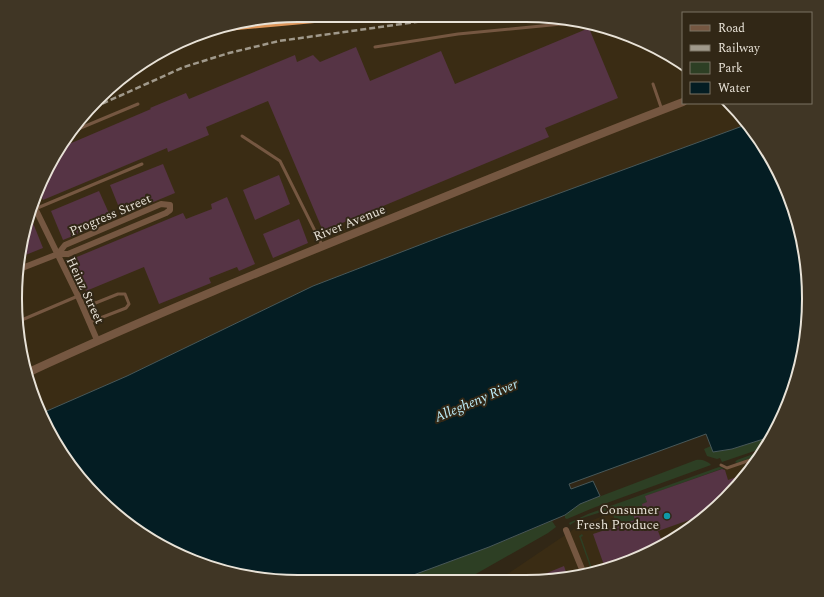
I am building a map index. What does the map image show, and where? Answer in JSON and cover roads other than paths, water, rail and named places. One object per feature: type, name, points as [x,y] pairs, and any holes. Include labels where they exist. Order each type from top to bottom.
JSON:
[{"type":"street","name":"River Avenue","points":[[31,370],[97,340],[322,246],[566,147],[682,102]]},
{"type":"street","name":"Progress Street","points":[[24,268],[58,254],[68,254],[166,213],[170,210],[170,205],[161,204],[65,245],[58,254]]},
{"type":"street","name":"Heinz Street","points":[[36,212],[78,296],[97,340]]},
{"type":"street","points":[[566,530],[582,569]]},
{"type":"lane","points":[[375,47],[458,34],[562,24]]},
{"type":"lane","points":[[653,84],[662,110]]},
{"type":"lane","points":[[80,128],[138,104]]},
{"type":"lane","points":[[242,136],[280,161],[322,246]]},
{"type":"lane","points":[[38,206],[142,164]]},
{"type":"lane","points":[[83,308],[118,294],[125,294],[129,304],[126,308],[90,322]]},
{"type":"lane","points":[[23,319],[78,296]]},
{"type":"lane","points":[[721,465],[727,468],[749,460]]},
{"type":"water","name":"Allegheny River","points":[[742,126],[765,160],[781,193],[793,227],[800,262],[802,298],[800,335],[797,352],[793,370],[781,404],[765,437],[764,439],[732,449],[713,452],[706,434],[569,484],[571,489],[593,481],[600,496],[580,504],[565,515],[489,547],[413,575],[298,575],[262,573],[227,566],[193,554],[160,538],[130,518],[91,481],[79,467],[59,437],[46,411],[127,376],[313,286],[443,236]]},
{"type":"railway","points":[[102,104],[184,67],[229,53],[279,41],[416,22]]},
{"type":"place","name":"Consumer Fresh Produce","points":[[667,516]]}]
